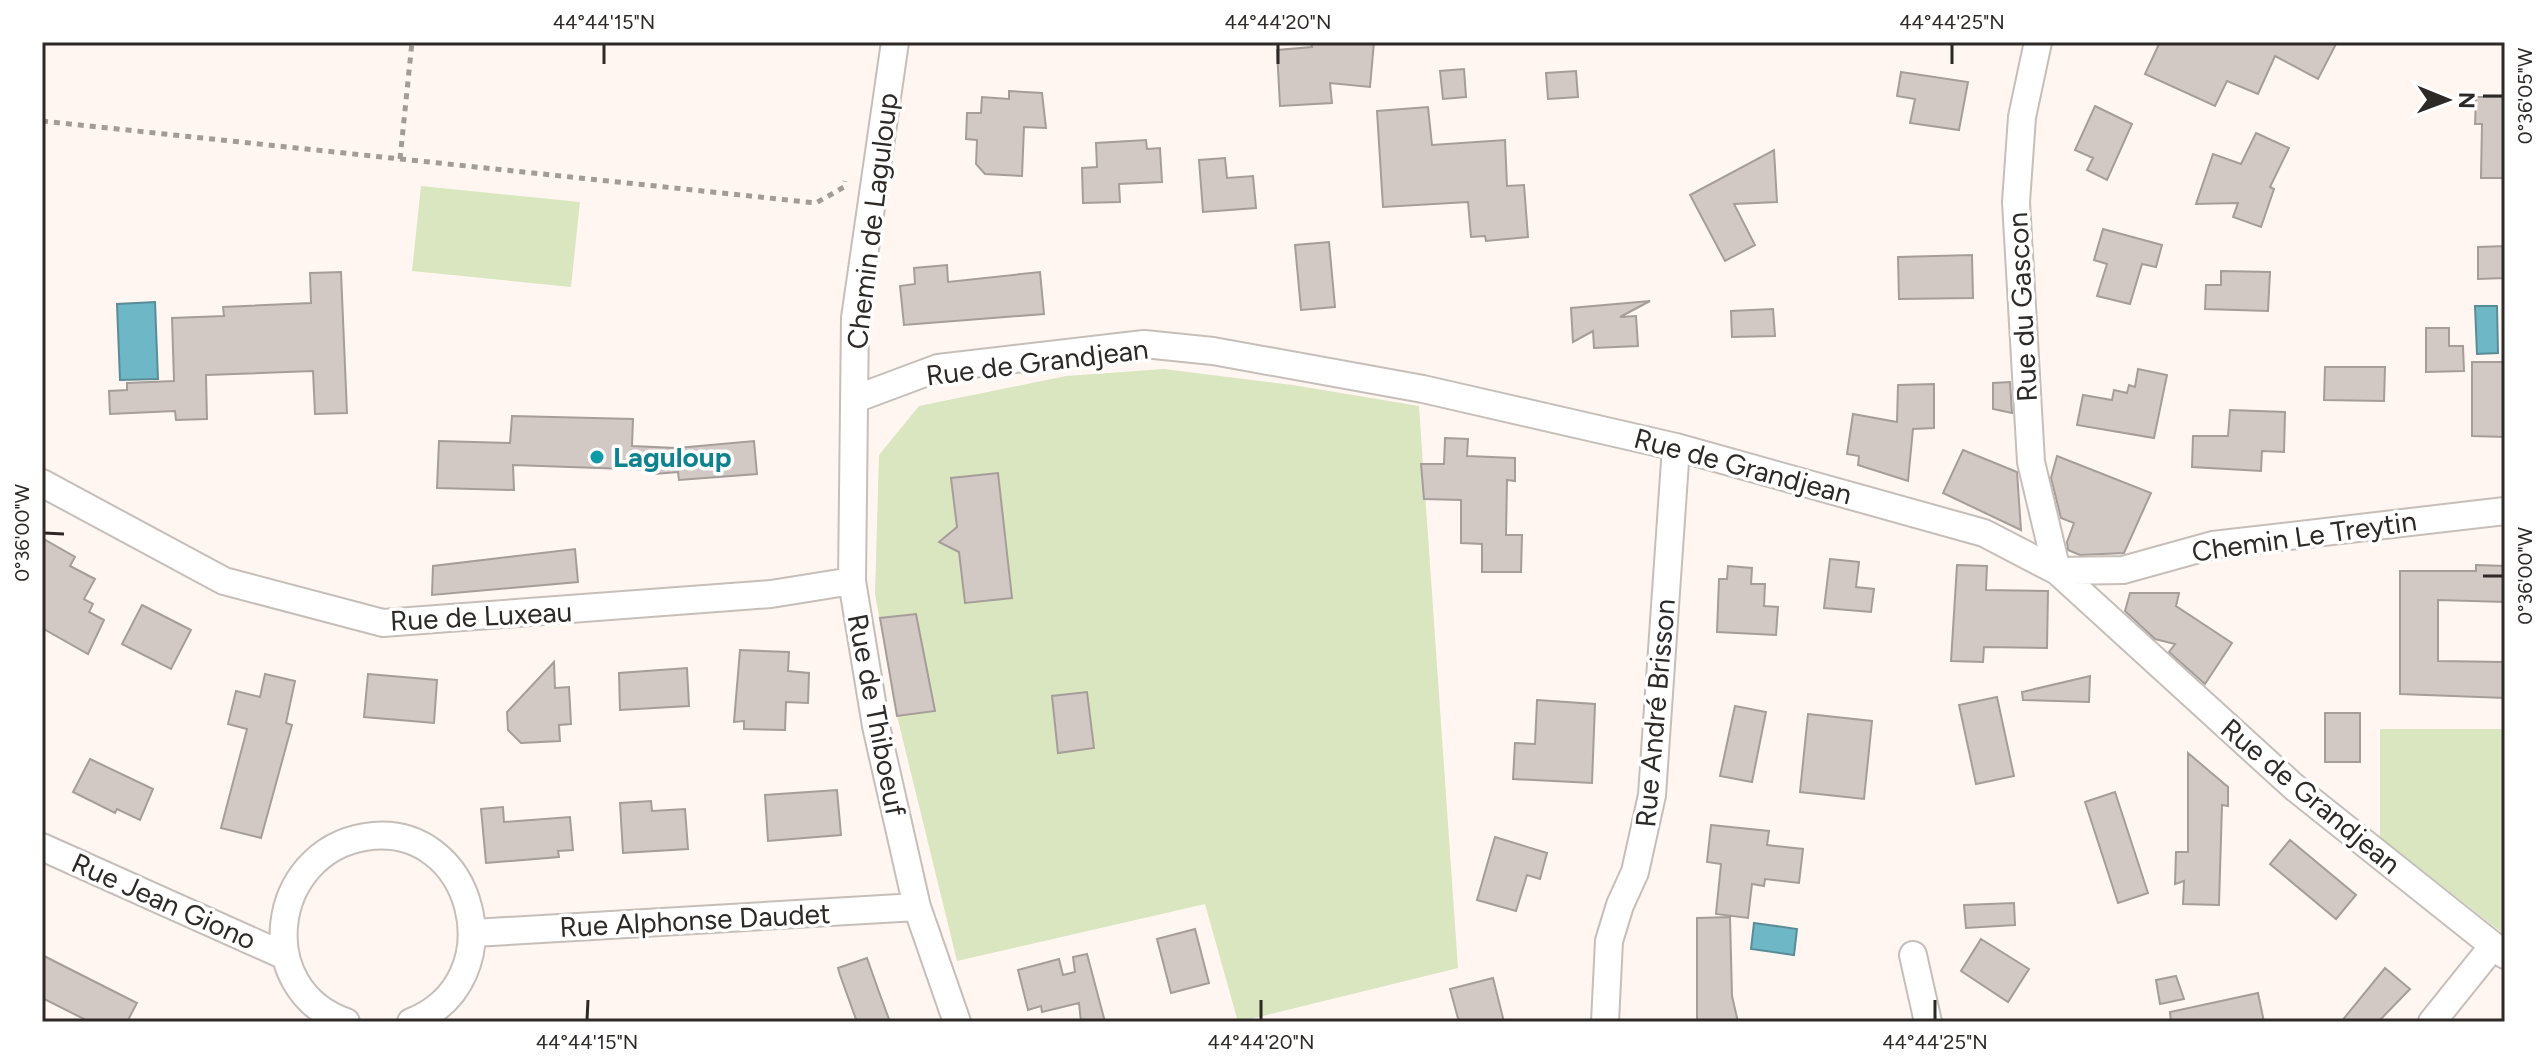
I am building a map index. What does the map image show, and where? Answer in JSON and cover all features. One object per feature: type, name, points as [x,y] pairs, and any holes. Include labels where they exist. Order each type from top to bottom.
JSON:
[{"type":"street","name":"Chemin de Laguloup","points":[[855,399],[855,318],[895,42]]},
{"type":"street","name":"Rue du Gascon","points":[[2038,42],[2022,117],[2016,202],[2031,462],[2057,571]]},
{"type":"street","name":"Rue de Grandjean","points":[[855,399],[938,368],[1144,344],[1213,351],[1423,389],[1676,447],[1984,533],[2057,571],[2294,787],[2499,950],[2432,1022]]},
{"type":"street","name":"Rue de Thiboeuf","points":[[855,399],[852,581],[876,726],[917,907],[957,1022]]},
{"type":"street","name":"Rue André Brisson","points":[[1605,1022],[1609,941],[1635,872],[1652,795],[1676,447]]},
{"type":"street","name":"Rue de Luxeau","points":[[42,483],[224,581],[383,623],[771,594],[852,581]]},
{"type":"street","name":"Chemin Le Treytin","points":[[2057,571],[2123,570],[2213,545],[2505,511]]},
{"type":"street","points":[[346,1022],[312,1002],[295,981],[285,956],[282,923],[297,883],[310,865],[336,846],[367,837],[399,839],[437,858],[453,873],[469,901],[474,933],[469,961],[457,986],[438,1007],[411,1022]]},
{"type":"street","name":"Rue Jean Giono","points":[[42,847],[285,956]]},
{"type":"street","name":"Rue Alphonse Daudet","points":[[474,933],[917,907]]},
{"type":"street","points":[[1913,955],[1928,1022]]},
{"type":"path","points":[[400,159],[412,42]]},
{"type":"path","points":[[42,121],[816,203],[844,187],[846,172]]},
{"type":"green space","points":[[421,186],[580,202],[571,287],[412,271]]},
{"type":"green space","points":[[1164,369],[1293,385],[1419,406],[1458,968],[1238,1022],[1205,904],[957,961],[897,716],[875,594],[879,455],[919,406],[1066,376]]},
{"type":"green space","points":[[2380,729],[2505,729],[2505,935],[2380,837]]},
{"type":"water","points":[[155,302],[158,379],[120,380],[117,304]]},
{"type":"water","points":[[2475,306],[2497,306],[2498,353],[2477,354]]},
{"type":"water","points":[[1754,923],[1797,929],[1794,955],[1751,949]]},
{"type":"building","points":[[1311,42],[1374,42],[1370,87],[1330,83],[1332,103],[1280,106],[1277,50],[1312,47]]},
{"type":"building","points":[[2160,42],[2337,42],[2318,79],[2275,56],[2258,94],[2227,81],[2215,106],[2145,74]]},
{"type":"building","points":[[1464,69],[1466,97],[1443,99],[1440,71]]},
{"type":"building","points":[[1576,71],[1578,97],[1548,99],[1546,73]]},
{"type":"building","points":[[1901,72],[1968,82],[1959,130],[1910,123],[1915,99],[1897,96]]},
{"type":"building","points":[[1009,91],[1042,93],[1046,128],[1024,127],[1022,176],[985,174],[976,164],[977,140],[966,139],[967,113],[981,113],[982,97],[1009,99]]},
{"type":"building","points":[[2476,97],[2505,97],[2505,178],[2481,178],[2482,124],[2475,124]]},
{"type":"building","points":[[2095,106],[2132,124],[2107,180],[2087,170],[2093,158],[2075,150]]},
{"type":"building","points":[[1428,107],[1432,145],[1505,140],[1507,186],[1524,185],[1528,237],[1486,241],[1485,236],[1471,237],[1468,202],[1383,207],[1377,111]]},
{"type":"building","points":[[2256,133],[2289,148],[2270,187],[2274,189],[2261,227],[2233,217],[2238,203],[2196,204],[2213,154],[2241,164]]},
{"type":"building","points":[[1146,140],[1147,149],[1160,148],[1162,182],[1119,184],[1120,202],[1083,203],[1082,168],[1097,167],[1096,143]]},
{"type":"building","points":[[1774,150],[1777,202],[1734,204],[1755,245],[1725,261],[1690,195]]},
{"type":"building","points":[[1225,158],[1227,178],[1253,176],[1256,208],[1203,212],[1199,160]]},
{"type":"building","points":[[2103,229],[2162,245],[2156,267],[2142,264],[2130,304],[2097,296],[2107,264],[2094,260]]},
{"type":"building","points":[[1329,242],[1335,307],[1301,310],[1295,245]]},
{"type":"building","points":[[2505,246],[2505,278],[2478,279],[2478,247]]},
{"type":"building","points":[[1972,255],[1973,298],[1899,299],[1898,257]]},
{"type":"building","points":[[947,265],[948,282],[1040,272],[1044,314],[904,325],[900,286],[915,284],[914,268]]},
{"type":"building","points":[[2221,271],[2270,272],[2268,311],[2205,309],[2206,285],[2221,285]]},
{"type":"building","points":[[341,272],[347,413],[315,414],[313,371],[206,375],[207,419],[176,420],[175,411],[110,414],[109,391],[127,390],[127,383],[174,381],[172,318],[224,316],[223,307],[311,303],[310,273]]},
{"type":"building","points":[[1650,301],[1620,317],[1636,316],[1638,346],[1594,348],[1593,331],[1573,342],[1571,308]]},
{"type":"building","points":[[1773,309],[1775,336],[1732,337],[1731,311]]},
{"type":"building","points":[[2426,328],[2449,328],[2449,346],[2463,346],[2464,371],[2426,372]]},
{"type":"building","points":[[2472,362],[2505,362],[2505,437],[2472,436]]},
{"type":"building","points":[[2325,367],[2385,367],[2384,401],[2324,400]]},
{"type":"building","points":[[2138,369],[2167,375],[2154,438],[2077,425],[2083,395],[2112,400],[2114,390],[2127,393],[2129,385],[2135,387]]},
{"type":"building","points":[[2010,382],[2012,413],[1993,409],[1993,383]]},
{"type":"building","points":[[1934,384],[1934,428],[1913,429],[1908,481],[1858,465],[1859,456],[1847,454],[1853,414],[1897,422],[1898,385]]},
{"type":"building","points":[[2230,410],[2285,412],[2284,452],[2262,451],[2261,471],[2192,467],[2193,436],[2228,436]]},
{"type":"building","name":"Laguloup","points":[[512,416],[633,419],[632,446],[677,448],[754,441],[757,474],[679,480],[678,472],[655,474],[654,470],[513,465],[514,490],[437,488],[439,441],[510,443]]},
{"type":"building","points":[[1445,438],[1468,439],[1467,456],[1515,458],[1515,481],[1507,480],[1506,535],[1522,535],[1521,572],[1482,572],[1482,544],[1461,543],[1461,500],[1424,499],[1421,464],[1444,464]]},
{"type":"building","points":[[1963,450],[2017,472],[2021,530],[1943,493]]},
{"type":"building","points":[[2057,456],[2151,493],[2124,553],[2080,555],[2068,550],[2067,542],[2074,523],[2061,518],[2051,478]]},
{"type":"building","points":[[998,473],[1012,598],[965,603],[959,552],[939,542],[957,527],[951,478]]},
{"type":"building","points":[[42,538],[75,557],[70,566],[95,579],[84,599],[93,604],[89,612],[104,620],[88,654],[42,628]]},
{"type":"building","points":[[575,549],[578,582],[432,595],[433,566]]},
{"type":"building","points":[[1830,559],[1859,562],[1856,587],[1874,589],[1871,612],[1824,608]]},
{"type":"building","points":[[1957,565],[1987,566],[1986,590],[2048,591],[2047,648],[1984,647],[1983,662],[1951,661]]},
{"type":"building","points":[[2476,565],[2505,566],[2505,602],[2438,600],[2438,661],[2505,662],[2505,698],[2400,694],[2400,571],[2476,571]]},
{"type":"building","points":[[1728,566],[1752,568],[1751,584],[1765,584],[1764,606],[1778,607],[1776,635],[1717,632],[1719,579],[1727,579]]},
{"type":"building","points":[[2130,593],[2179,593],[2176,606],[2232,643],[2205,684],[2169,652],[2175,644],[2155,639],[2125,611]]},
{"type":"building","points":[[142,605],[191,630],[171,669],[122,644]]},
{"type":"building","points":[[916,614],[935,711],[897,716],[880,618]]},
{"type":"building","points":[[740,650],[789,652],[788,671],[809,673],[808,703],[786,702],[785,730],[744,729],[744,721],[734,722]]},
{"type":"building","points":[[554,662],[555,688],[569,687],[571,724],[559,725],[560,741],[521,743],[508,730],[507,712]]},
{"type":"building","points":[[687,668],[689,706],[620,710],[619,673]]},
{"type":"building","points":[[265,674],[295,681],[286,723],[292,725],[261,838],[221,828],[247,729],[228,724],[236,691],[260,697]]},
{"type":"building","points":[[368,674],[437,680],[434,723],[364,717]]},
{"type":"building","points":[[2090,676],[2089,702],[2023,700],[2022,692]]},
{"type":"building","points":[[1087,692],[1094,748],[1058,753],[1052,696]]},
{"type":"building","points":[[1997,697],[2014,776],[1976,784],[1959,705]]},
{"type":"building","points":[[1537,700],[1595,704],[1592,783],[1513,779],[1515,743],[1535,744]]},
{"type":"building","points":[[1735,706],[1766,712],[1752,782],[1720,776]]},
{"type":"building","points":[[2325,713],[2360,713],[2360,762],[2325,762]]},
{"type":"building","points":[[1808,714],[1872,721],[1864,799],[1800,792]]},
{"type":"building","points":[[2188,753],[2228,787],[2228,806],[2222,805],[2219,905],[2183,904],[2184,881],[2175,884],[2176,852],[2188,852]]},
{"type":"building","points":[[90,759],[153,789],[140,820],[117,809],[115,813],[73,792]]},
{"type":"building","points":[[837,790],[841,835],[768,841],[765,795]]},
{"type":"building","points":[[2115,792],[2148,893],[2118,903],[2085,802]]},
{"type":"building","points":[[651,801],[652,811],[685,809],[688,849],[623,853],[620,803]]},
{"type":"building","points":[[503,807],[504,822],[570,817],[573,850],[558,851],[559,857],[486,863],[481,809]]},
{"type":"building","points":[[1711,825],[1769,831],[1767,845],[1803,849],[1799,883],[1765,879],[1764,886],[1752,884],[1748,918],[1716,914],[1721,864],[1707,862]]},
{"type":"building","points":[[1495,837],[1547,853],[1540,879],[1527,875],[1516,911],[1477,900]]},
{"type":"building","points":[[2290,840],[2356,895],[2336,919],[2270,864]]},
{"type":"building","points":[[2014,903],[2015,925],[1966,928],[1964,905]]},
{"type":"building","points":[[1730,917],[1732,996],[1738,1022],[1697,1022],[1697,918]]},
{"type":"building","points":[[1195,929],[1209,983],[1171,993],[1157,939]]},
{"type":"building","points":[[1981,939],[2029,969],[2008,1002],[1961,971]]},
{"type":"building","points":[[1087,954],[1105,1022],[1081,1022],[1079,1003],[1042,1012],[1041,1006],[1028,1010],[1018,970],[1059,959],[1063,975],[1075,972],[1073,957]]},
{"type":"building","points":[[42,955],[137,1003],[127,1022],[90,1022],[42,998]]},
{"type":"building","points":[[867,958],[890,1022],[857,1022],[840,975],[838,968]]},
{"type":"building","points":[[2385,968],[2410,989],[2378,1022],[2341,1022]]},
{"type":"building","points":[[2176,976],[2184,999],[2160,1004],[2156,980]]},
{"type":"building","points":[[1493,978],[1504,1022],[1459,1022],[1450,989]]},
{"type":"building","points":[[2258,993],[2264,1022],[2171,1022],[2170,1012]]},
{"type":"place","name":"Laguloup","points":[[597,457]]}]
